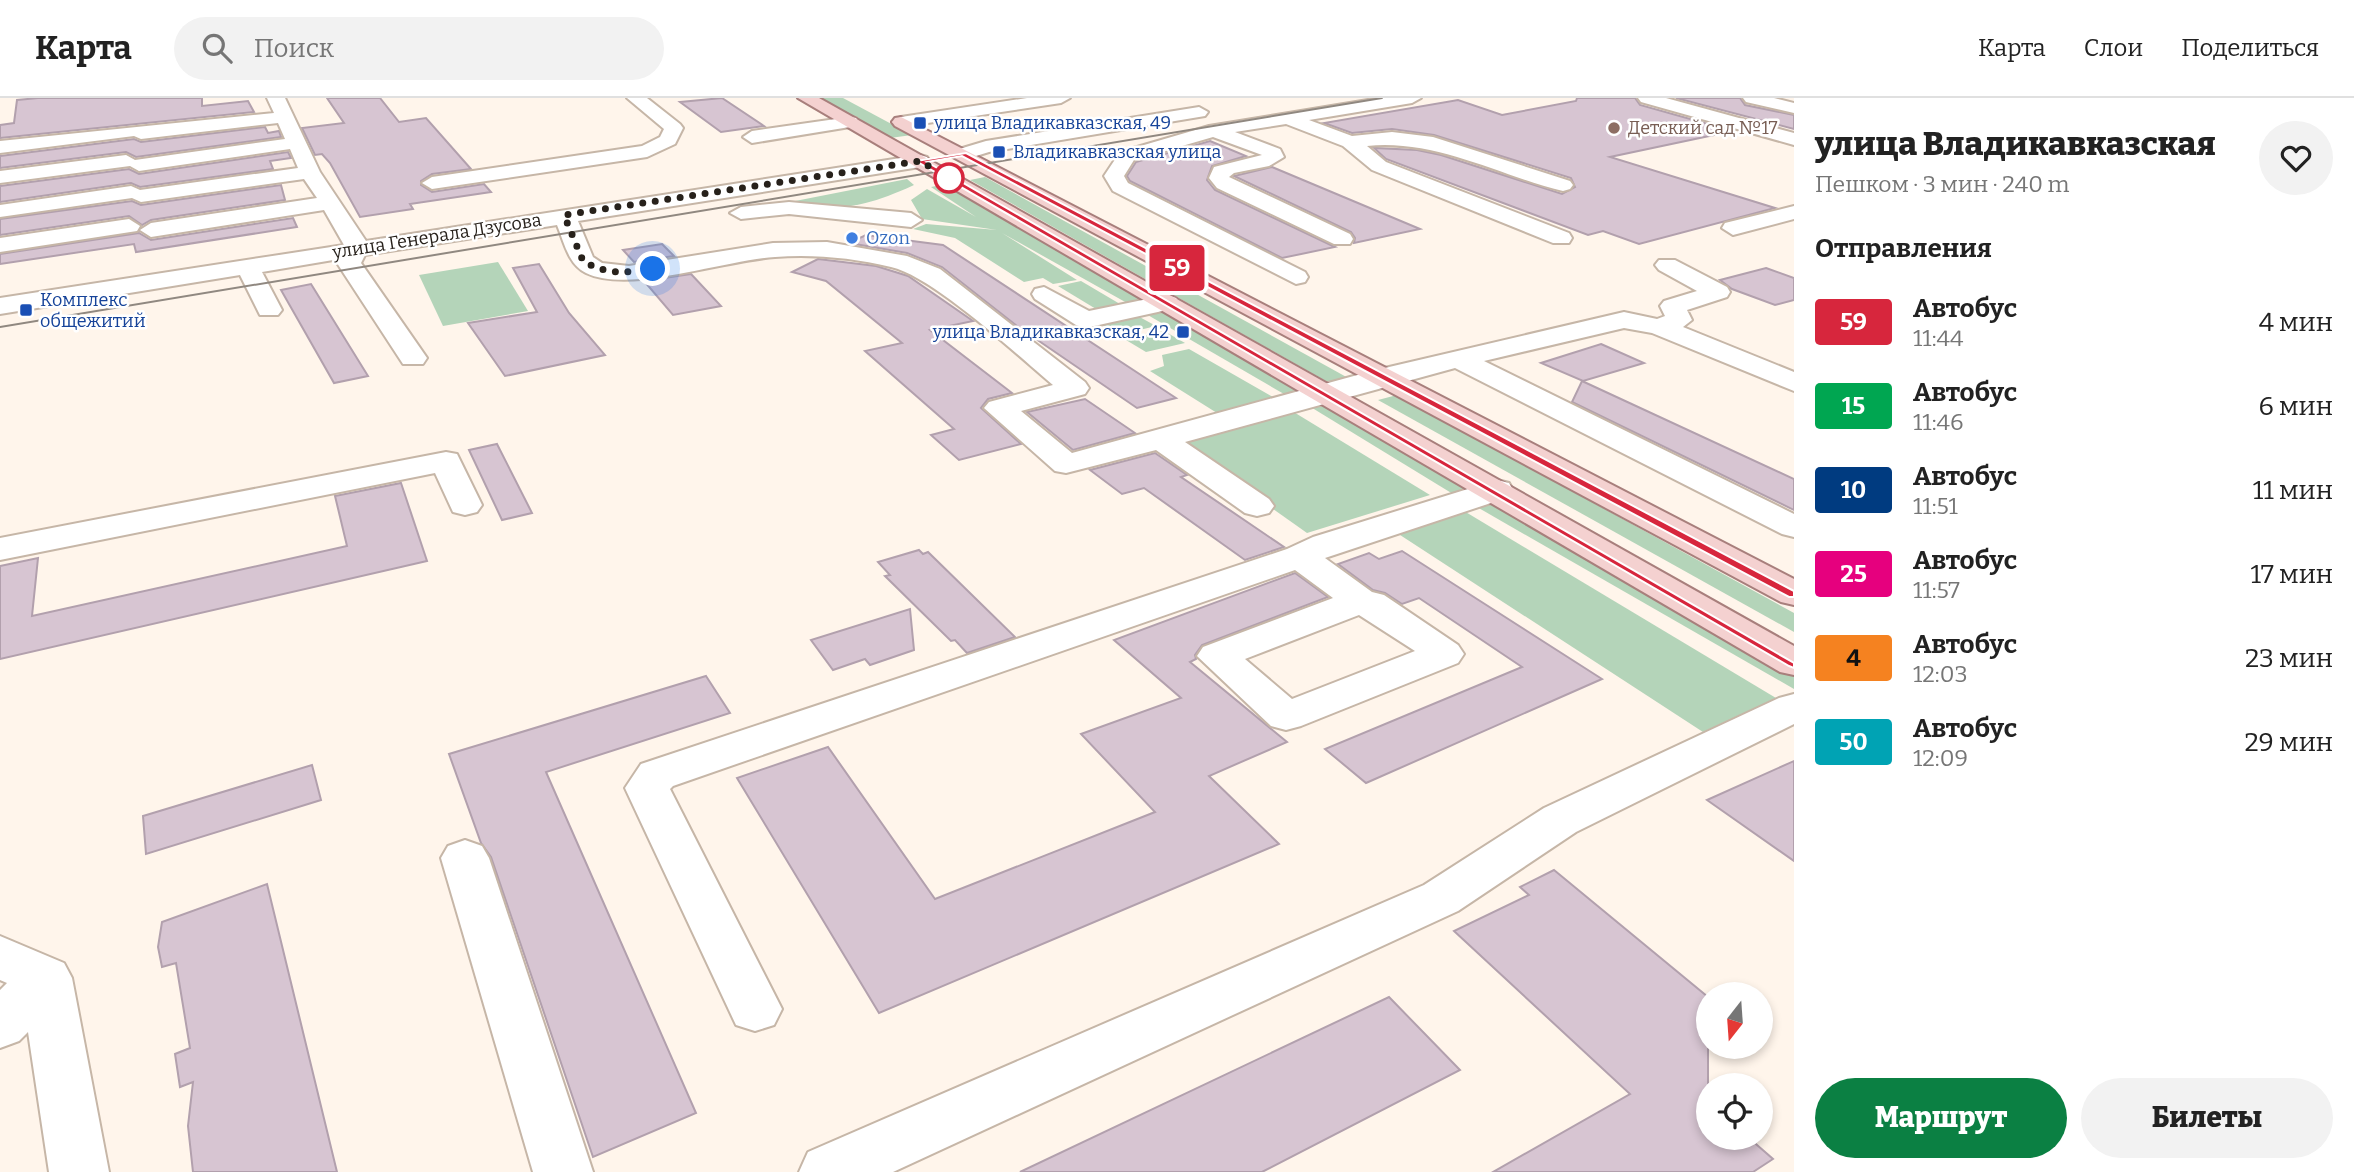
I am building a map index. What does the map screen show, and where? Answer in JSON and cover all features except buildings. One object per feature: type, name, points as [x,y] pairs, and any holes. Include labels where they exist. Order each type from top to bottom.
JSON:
[{"type":"main road","points":[[807,98],[1497,490],[1794,663]]},
{"type":"main road","points":[[896,119],[1794,594]]},
{"type":"main road","name":"улица Генерала Дзусова","points":[[920,161],[963,154]]},
{"type":"street","points":[[432,183],[632,156],[658,147],[674,134],[674,128],[663,116],[636,98]]},
{"type":"street","points":[[896,119],[1015,101],[1062,98]]},
{"type":"street","points":[[1192,98],[1274,157],[1266,162],[1237,164],[1221,171],[1219,177],[1224,184],[1342,239]]},
{"type":"street","points":[[1296,277],[1120,187],[1114,176],[1127,156],[1214,115],[1286,118],[1412,98]]},
{"type":"street","points":[[1647,98],[1794,139]]},
{"type":"street","points":[[1752,98],[1794,108]]},
{"type":"street","points":[[1249,104],[1350,142],[1379,166],[1561,238]]},
{"type":"street","points":[[0,146],[136,132],[280,107],[310,172],[354,237],[357,249],[349,263],[412,358]]},
{"type":"street","name":"улица Генерала Дзусова","points":[[963,154],[986,147],[1178,115],[1214,115]]},
{"type":"street","points":[[752,137],[850,122]]},
{"type":"street","points":[[1350,142],[1392,138],[1433,144],[1563,185]]},
{"type":"street","points":[[0,177],[295,144]]},
{"type":"street","points":[[632,156],[638,159],[683,152]]},
{"type":"street","name":"улица Генерала Дзусова","points":[[0,306],[920,161]]},
{"type":"street","points":[[0,211],[310,172]]},
{"type":"street","points":[[665,200],[696,220]]},
{"type":"street","points":[[0,245],[329,203]]},
{"type":"street","points":[[720,216],[789,208],[911,219]]},
{"type":"street","points":[[1733,228],[1794,212]]},
{"type":"street","points":[[564,215],[583,261],[608,271],[629,273],[773,250],[827,249],[899,261],[930,274],[1075,388],[999,408],[1066,464],[1382,377],[1624,320],[1659,327],[1794,382]]},
{"type":"street","points":[[1659,327],[1679,320],[1673,306],[1718,292],[1667,265]]},
{"type":"street","points":[[247,266],[269,310]]},
{"type":"street","points":[[1044,294],[1085,320],[1167,303]]},
{"type":"street","points":[[1458,359],[1794,527]]},
{"type":"street","points":[[1161,439],[1257,506]]},
{"type":"street","points":[[0,549],[446,461],[465,505]]},
{"type":"street","points":[[755,1009],[647,788],[657,775],[1300,557],[1325,544],[1497,490]]},
{"type":"street","points":[[1300,557],[1360,601],[1365,606],[1371,603],[1444,654],[1286,716],[1217,656],[1360,601]]},
{"type":"street","points":[[829,1172],[1440,898],[1560,820],[1794,708]]},
{"type":"street","points":[[465,858],[563,1172]]},
{"type":"street","points":[[0,1025],[23,968]]},
{"type":"street","points":[[23,968],[79,1172]]},
{"type":"green space","points":[[818,98],[843,98],[912,135],[890,138]]},
{"type":"green space","points":[[985,177],[1350,379],[1331,384],[970,180]]},
{"type":"green space","points":[[907,179],[914,185],[882,198],[854,205],[792,207],[790,202]]},
{"type":"green space","points":[[951,183],[1151,298],[1127,303],[1002,233],[1077,280],[1053,284],[1043,278],[1024,282],[955,238],[913,229],[926,224],[997,230],[922,219],[911,200],[927,189],[976,217],[931,187]]},
{"type":"green space","points":[[498,262],[528,311],[443,326],[419,275]]},
{"type":"green space","points":[[1081,281],[1120,304],[1096,309],[1058,286]]},
{"type":"green space","points":[[1165,309],[1305,389],[1284,394],[1146,314]]},
{"type":"green space","points":[[1136,315],[1156,326],[1119,335],[1099,323]]},
{"type":"green space","points":[[1164,331],[1185,343],[1146,352],[1126,340]]},
{"type":"green space","points":[[1189,349],[1273,397],[1217,413],[1150,371],[1164,366],[1162,355]]},
{"type":"green space","points":[[1397,395],[1794,613],[1794,632],[1378,400]]},
{"type":"green space","points":[[1327,402],[1473,488],[1453,494],[1309,406]]},
{"type":"green space","points":[[1292,411],[1430,495],[1307,533],[1177,441]]},
{"type":"green space","points":[[1491,502],[1794,675],[1794,689],[1477,507]]},
{"type":"green space","points":[[1464,511],[1776,698],[1703,732],[1397,533]]},
{"type":"tram line","points":[[0,327],[1382,98]]},
{"type":"bus line","name":"59","points":[[1794,594],[963,154],[920,161],[1794,663]]},
{"type":"place","name":"улица Владикавказская, 49","points":[[920,123]]},
{"type":"place","name":"Детский сад №17","points":[[1614,128]]},
{"type":"place","name":"Владикавказская улица","points":[[999,152]]},
{"type":"place","name":"Ozon","points":[[852,238]]},
{"type":"place","name":"Комплекс общежитий","points":[[26,310]]},
{"type":"place","name":"улица Владикавказская, 42","points":[[1183,332]]},
{"type":"route","points":[[653,269],[629,273],[596,269],[583,261],[564,215],[920,161],[949,178]]}]
